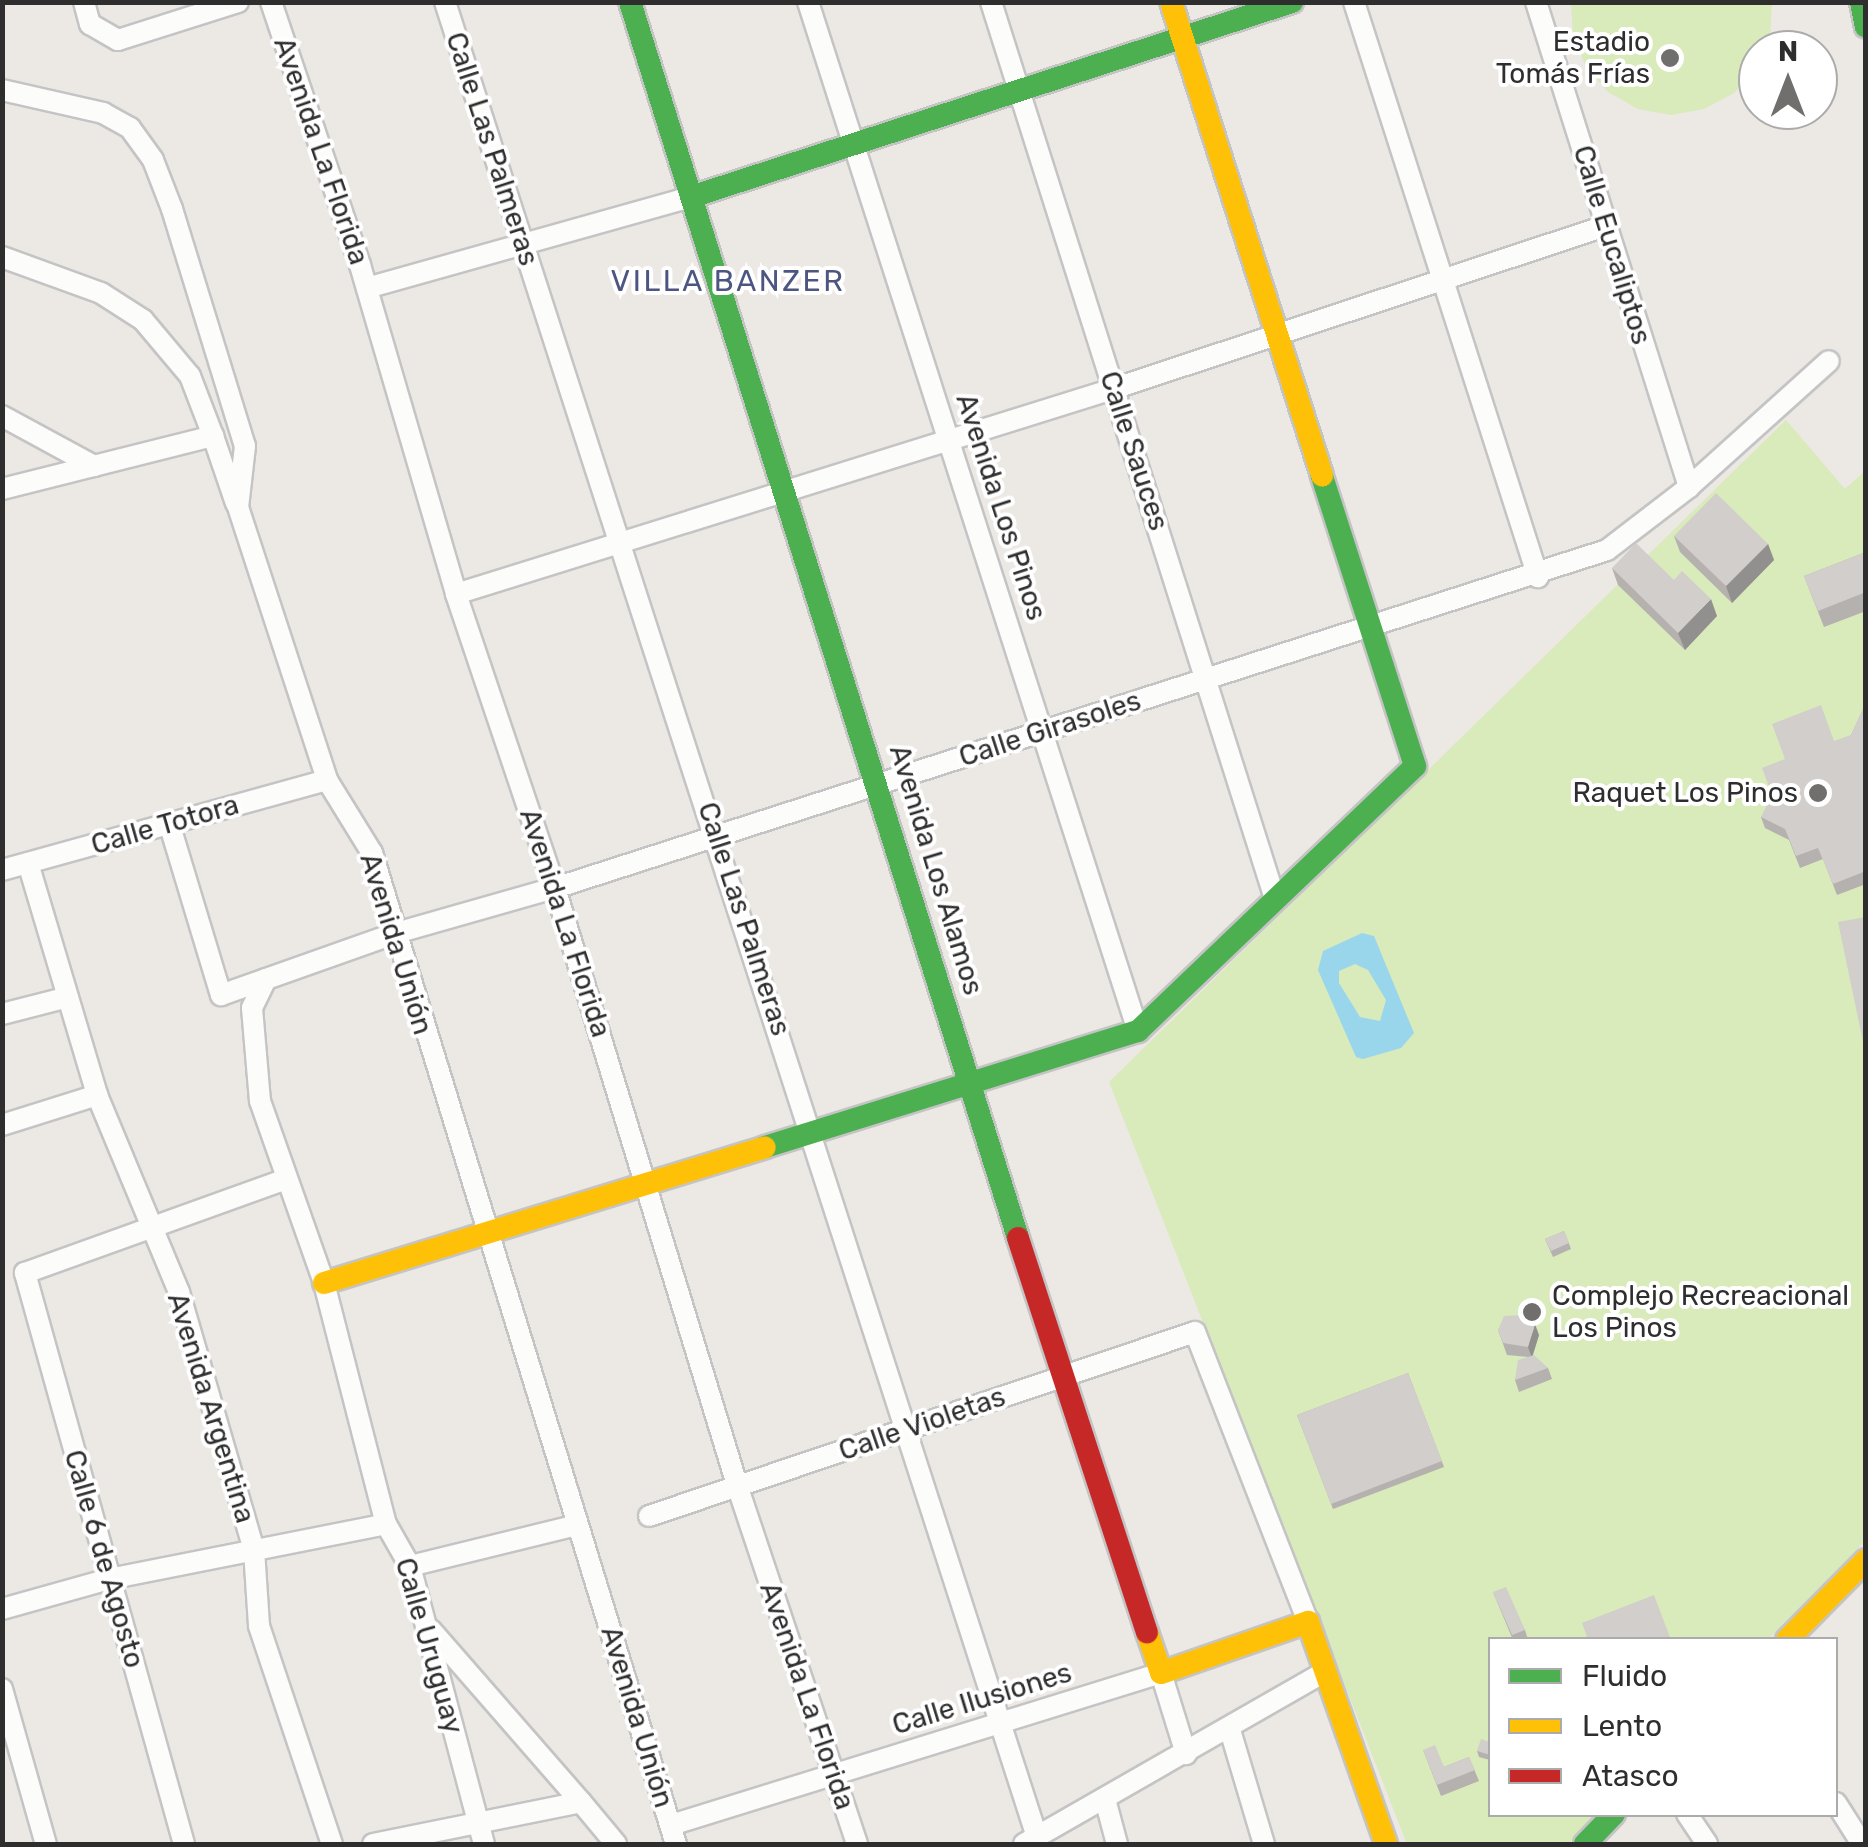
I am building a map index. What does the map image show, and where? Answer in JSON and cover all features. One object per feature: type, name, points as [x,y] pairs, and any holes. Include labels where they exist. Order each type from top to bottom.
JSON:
[{"type":"street","points":[[84,2],[90,24],[118,40],[238,2]]},
{"type":"street","name":"Avenida La Florida","points":[[271,2],[367,288],[456,594],[556,888],[738,1488],[857,1844]]},
{"type":"street","name":"Calle Las Palmeras","points":[[445,2],[521,241],[624,542],[907,1429],[1001,1725],[1030,1841]]},
{"type":"street","name":"Avenida Los Alamos","points":[[630,2],[1061,1377],[1186,1754]]},
{"type":"street","name":"Avenida Los Pinos","points":[[808,2],[1138,1031]]},
{"type":"street","name":"Calle Sauces","points":[[991,2],[1208,678],[1275,900]]},
{"type":"street","points":[[324,1283],[813,1134],[970,1079],[1138,1031],[1414,766],[1171,2]]},
{"type":"street","points":[[367,288],[521,241],[691,197],[1292,2]]},
{"type":"street","points":[[1354,2],[1538,577]]},
{"type":"street","name":"Calle Eucaliptos","points":[[1536,2],[1689,487]]},
{"type":"street","points":[[1860,2],[1866,26]]},
{"type":"street","name":"Avenida Unión","points":[[2,90],[103,113],[130,128],[153,160],[245,446],[235,500],[327,780],[372,853],[392,934],[673,1835]]},
{"type":"street","points":[[456,594],[1114,389],[1605,226]]},
{"type":"street","points":[[2,257],[100,293],[143,320],[190,376],[235,500]]},
{"type":"street","name":"Calle Girasoles","points":[[169,823],[221,995],[392,934],[556,888],[1372,625],[1538,577],[1607,550],[1689,487],[1829,361]]},
{"type":"street","points":[[2,416],[94,466]]},
{"type":"street","points":[[2,489],[213,436]]},
{"type":"street","name":"Calle Totora","points":[[2,870],[327,780]]},
{"type":"street","name":"Avenida Argentina","points":[[28,863],[97,1095],[146,1226],[178,1292],[254,1550],[259,1626],[332,1844]]},
{"type":"street","points":[[266,979],[252,1008],[253,1057],[283,1180],[324,1283],[386,1524]]},
{"type":"street","points":[[2,1014],[68,998]]},
{"type":"street","points":[[2,1125],[97,1095]]},
{"type":"street","points":[[146,1226],[283,1180]]},
{"type":"street","name":"Calle 6 de Agosto","points":[[146,1226],[25,1273],[184,1844]]},
{"type":"street","name":"Calle Violetas","points":[[649,1516],[1195,1332],[1308,1622]]},
{"type":"street","name":"Calle Uruguay","points":[[2,1609],[109,1579],[386,1524],[410,1566],[430,1629],[484,1844]]},
{"type":"street","points":[[410,1566],[577,1525]]},
{"type":"street","points":[[1790,1637],[1866,1560]]},
{"type":"street","points":[[1308,1622],[1386,1844]]},
{"type":"street","name":"Calle Ilusiones","points":[[673,1835],[834,1776],[1001,1725],[1308,1622]]},
{"type":"street","points":[[430,1629],[616,1844]]},
{"type":"street","points":[[1030,1841],[1326,1672]]},
{"type":"street","points":[[2,1689],[46,1844]]},
{"type":"street","points":[[1230,1730],[1264,1844]]},
{"type":"street","points":[[1105,1799],[1117,1844]]},
{"type":"street","points":[[372,1844],[476,1818],[581,1802]]},
{"type":"street","points":[[1838,1806],[1862,1844]]},
{"type":"street","points":[[1585,1844],[1611,1817]]},
{"type":"street","points":[[1689,1817],[1706,1844]]},
{"type":"green space","name":"Estadio Tomás Frías","points":[[1571,3],[1772,3],[1770,30],[1738,30],[1738,89],[1704,109],[1671,115],[1638,109],[1608,92],[1586,67],[1573,36]]},
{"type":"green space","name":"Complejo Recreacional Los Pinos","points":[[1786,420],[1845,489],[1865,471],[1865,1541],[1771,1637],[1488,1637],[1488,1817],[1595,1817],[1568,1844],[1407,1844],[1109,1082]]},
{"type":"water","points":[[1362,933],[1374,936],[1414,1033],[1401,1048],[1363,1059],[1356,1057],[1318,970],[1323,951]],"holes":[[[1355,964],[1368,970],[1386,1000],[1380,1021],[1360,1017],[1339,983],[1339,971]]]},
{"type":"building","points":[[1716,493],[1768,544],[1726,586],[1674,536]]},
{"type":"building","points":[[1636,543],[1674,580],[1682,571],[1711,599],[1678,633],[1612,568]]},
{"type":"building","points":[[1866,552],[1866,592],[1818,611],[1804,576]]},
{"type":"building","name":"Raquet Los Pinos","points":[[1866,703],[1866,871],[1833,884],[1818,848],[1796,856],[1785,829],[1761,817],[1772,795],[1762,768],[1785,759],[1772,724],[1821,705],[1834,741],[1851,735]]},
{"type":"building","points":[[1866,917],[1866,1056],[1838,922]]},
{"type":"building","points":[[1564,1231],[1569,1243],[1551,1251],[1545,1239]]},
{"type":"building","points":[[1527,1315],[1535,1324],[1528,1347],[1503,1343],[1498,1330],[1504,1316]]},
{"type":"building","points":[[1534,1355],[1548,1368],[1515,1380],[1518,1360]]},
{"type":"building","points":[[1408,1373],[1442,1461],[1331,1504],[1297,1415]]},
{"type":"building","points":[[1506,1587],[1525,1630],[1512,1635],[1493,1592]]},
{"type":"building","points":[[1654,1595],[1670,1637],[1587,1637],[1582,1623]]},
{"type":"building","points":[[1481,1739],[1488,1741],[1488,1754],[1477,1751]]},
{"type":"building","points":[[1435,1745],[1444,1767],[1469,1757],[1475,1770],[1437,1785],[1423,1750]]},
{"type":"traffic: fast","points":[[630,2],[1018,1238]]},
{"type":"traffic: fast","points":[[691,197],[1292,2]]},
{"type":"traffic: fast","points":[[1861,2],[1866,27]]},
{"type":"traffic: fast","points":[[765,1147],[1138,1031],[1415,766],[1322,476]]},
{"type":"traffic: fast","points":[[1585,1844],[1611,1817]]},
{"type":"traffic: slow","points":[[1171,2],[1322,476]]},
{"type":"traffic: slow","points":[[324,1283],[765,1147]]},
{"type":"traffic: slow","points":[[1790,1637],[1866,1560]]},
{"type":"traffic: slow","points":[[1147,1632],[1161,1673],[1308,1622],[1386,1844]]},
{"type":"traffic: jam","points":[[1018,1238],[1147,1632]]},
{"type":"place","name":"Estadio Tomás Frías","points":[[1670,58]]},
{"type":"place","name":"Raquet Los Pinos","points":[[1818,793]]},
{"type":"place","name":"Complejo Recreacional Los Pinos","points":[[1532,1312]]},
{"type":"district","name":"VILLA BANZER","points":[[728,281]]}]
